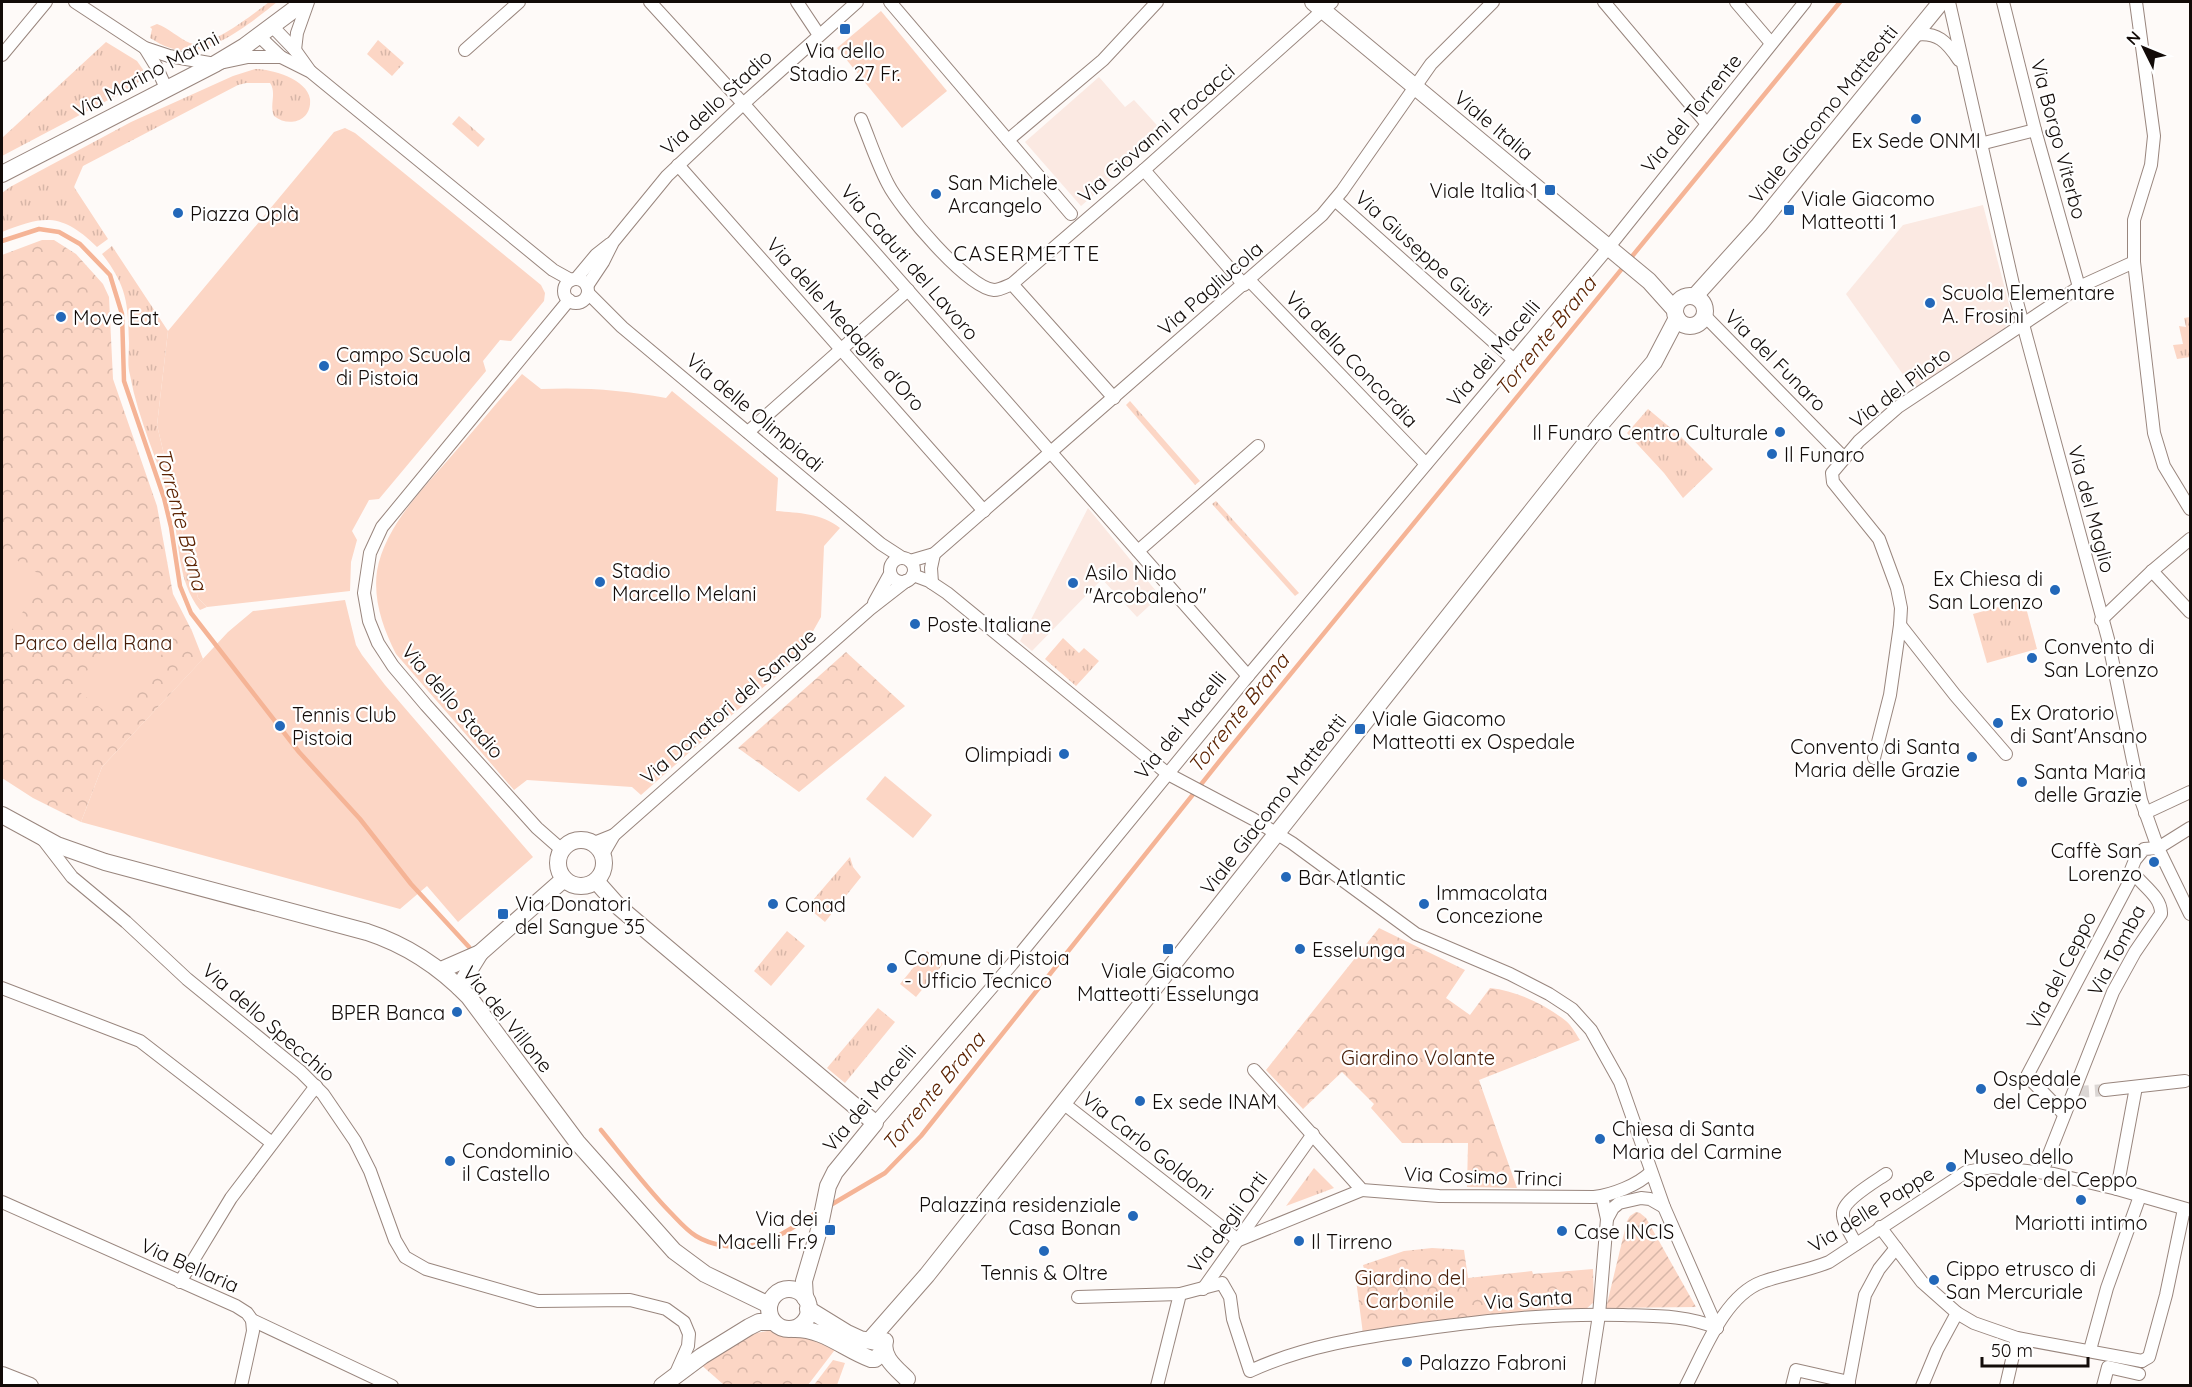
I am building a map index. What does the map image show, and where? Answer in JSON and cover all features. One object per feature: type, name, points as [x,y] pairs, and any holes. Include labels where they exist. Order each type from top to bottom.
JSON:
[{"type":"street","points":[[2,56],[46,2]]},
{"type":"street","points":[[75,2],[145,48],[178,58],[215,64],[248,57],[281,57],[311,72]]},
{"type":"street","points":[[295,50],[297,33],[306,2]]},
{"type":"street","name":"Via Marino Marini","points":[[2,174],[215,64],[306,2]]},
{"type":"street","points":[[465,50],[519,2]]},
{"type":"street","name":"Via Caduti del Lavoro","points":[[650,2],[743,104],[1248,676]]},
{"type":"street","points":[[797,2],[819,35]]},
{"type":"street","name":"Via dello Stadio","points":[[562,850],[537,828],[393,666],[374,634],[364,593],[375,539],[382,527],[576,288],[603,262],[613,242],[678,165],[857,2]]},
{"type":"street","points":[[890,2],[1071,214]]},
{"type":"street","points":[[1008,140],[1103,60],[1157,2]]},
{"type":"street","name":"Via Pagliucola","points":[[906,559],[934,554],[1322,215],[1440,53],[1493,2]]},
{"type":"street","points":[[1604,2],[1707,124]]},
{"type":"street","points":[[1736,2],[1771,43]]},
{"type":"street","name":"Via del Torrente","points":[[1612,252],[1707,124],[1805,2]]},
{"type":"street","name":"Viale Giacomo Matteotti","points":[[876,1349],[927,1275],[1586,444],[1654,362],[1690,310],[1941,2]]},
{"type":"street","name":"Via del Maglio","points":[[1949,2],[2022,323],[2108,639],[2145,813],[2158,848],[2190,914]]},
{"type":"street","name":"Via Borgo Viterbo","points":[[2003,2],[2035,130],[2079,287]]},
{"type":"street","points":[[2136,2],[2154,136],[2151,165],[2134,220],[2134,262],[2154,433],[2164,466],[2190,509]]},
{"type":"street","name":"Viale Italia","points":[[1323,5],[1415,87],[1612,252],[1690,310]]},
{"type":"street","name":"Via Giovanni Procacci","points":[[1012,284],[1144,170],[1323,5]]},
{"type":"street","points":[[266,31],[295,50],[311,72]]},
{"type":"street","points":[[266,31],[281,57]]},
{"type":"street","points":[[1914,35],[1928,34],[1941,38],[1962,63]]},
{"type":"street","points":[[145,48],[166,88]]},
{"type":"street","name":"Via delle Olimpiadi","points":[[311,72],[576,288],[885,548],[906,559]]},
{"type":"street","points":[[861,119],[888,184],[929,239],[948,258],[985,287],[995,290],[1012,284],[1114,398]]},
{"type":"street","points":[[1980,144],[2035,130]]},
{"type":"street","name":"Via delle Medaglie d'Oro","points":[[678,165],[984,511]]},
{"type":"street","name":"Via della Concordia","points":[[1144,170],[1247,282],[1426,464]]},
{"type":"street","name":"Via Giuseppe Giusti","points":[[1335,200],[1514,360]]},
{"type":"street","name":"Via dei Macelli","points":[[807,1303],[804,1281],[817,1237],[828,1186],[835,1172],[1012,964],[1248,676],[1426,464],[1514,360],[1612,252]]},
{"type":"street","name":"Via del Piloto","points":[[1900,625],[1901,608],[1897,588],[1879,539],[1831,478],[1832,473],[1875,426],[1898,407],[2079,287],[2134,262]]},
{"type":"street","points":[[748,432],[908,290]]},
{"type":"street","name":"Via del Funaro","points":[[1690,310],[1844,458]]},
{"type":"street","points":[[1138,551],[1258,446]]},
{"type":"street","points":[[2101,620],[2152,571],[2190,539]]},
{"type":"street","points":[[932,583],[931,568],[934,554]]},
{"type":"street","points":[[909,578],[914,567],[906,559],[894,560],[890,574],[896,581],[909,578],[932,583],[1168,774],[1253,819],[1292,843],[1416,934],[1510,974],[1549,993],[1572,1009],[1591,1030],[1620,1082],[1664,1207],[1717,1328]]},
{"type":"street","points":[[2152,571],[2190,612]]},
{"type":"street","name":"Via Donatori del Sangue","points":[[870,609],[890,574]]},
{"type":"street","name":"Via Donatori del Sangue","points":[[598,848],[870,609],[909,578]]},
{"type":"street","points":[[1900,625],[1955,695],[2006,754]]},
{"type":"street","points":[[1874,758],[1890,695],[1900,625]]},
{"type":"street","points":[[2145,813],[2190,792]]},
{"type":"street","name":"Via del Villone","points":[[2,815],[41,837],[105,862],[367,932],[413,952],[441,970],[478,1008],[577,1142],[674,1251],[705,1274],[770,1305]]},
{"type":"street","points":[[2158,848],[2190,828]]},
{"type":"street","name":"Via dello Specchio","points":[[41,837],[81,885],[126,922],[187,979],[316,1086],[355,1141],[370,1171],[395,1240],[401,1252],[410,1261],[426,1269],[538,1301],[630,1300],[666,1309],[684,1322],[689,1334],[688,1346],[676,1373]]},
{"type":"street","points":[[580,839],[598,848],[604,868],[596,881],[582,886],[564,879],[558,864],[562,850],[573,841],[580,839]]},
{"type":"street","name":"Via Tomba","points":[[2064,1114],[2075,1092],[2113,992],[2140,944],[2162,914],[2162,909],[2156,899],[2131,870],[2135,860],[2144,849],[2158,848]]},
{"type":"street","name":"Via del Ceppo","points":[[2064,1114],[2028,1076],[2134,873]]},
{"type":"street","points":[[459,987],[480,953],[564,879]]},
{"type":"street","points":[[596,881],[620,908],[875,1123]]},
{"type":"street","points":[[441,970],[480,953]]},
{"type":"street","points":[[2,988],[140,1041],[272,1143]]},
{"type":"street","points":[[1254,1070],[1362,1190]]},
{"type":"street","points":[[2105,1090],[2185,1081]]},
{"type":"street","points":[[180,1282],[226,1206],[316,1086]]},
{"type":"street","points":[[2117,1189],[2136,1088]]},
{"type":"street","name":"Via Carlo Goldoni","points":[[1063,1103],[1238,1240]]},
{"type":"street","points":[[2042,1172],[2064,1114]]},
{"type":"street","name":"Via degli Orti","points":[[1078,1297],[1180,1294],[1203,1289],[1313,1134]]},
{"type":"street","name":"Via delle Pappe","points":[[1686,1386],[1733,1303],[1749,1289],[1762,1282],[1817,1267],[1966,1172],[1992,1167],[2042,1172],[2117,1189],[2187,1209]]},
{"type":"street","points":[[1588,1386],[1599,1315],[1607,1219],[1602,1196],[1638,1182],[1651,1172]]},
{"type":"street","points":[[1856,1244],[1843,1217],[1844,1208],[1850,1200],[1886,1174]]},
{"type":"street","name":"Via Cosimo Trinci","points":[[1238,1240],[1362,1190],[1450,1196],[1602,1196]]},
{"type":"street","points":[[2090,1350],[2106,1288],[2140,1196]]},
{"type":"street","points":[[1607,1219],[1616,1204],[1631,1200],[1646,1198],[1664,1207]]},
{"type":"street","name":"Via Bellaria","points":[[2,1202],[236,1306],[247,1313],[252,1320],[392,1386]]},
{"type":"street","points":[[1880,1227],[1922,1282],[1957,1313],[1974,1323],[2017,1338],[2146,1361],[2155,1336],[2187,1209]]},
{"type":"street","points":[[1792,1386],[1796,1370],[1849,1384],[1865,1295],[1879,1269],[1896,1248]]},
{"type":"street","name":"Via Santa","points":[[1203,1289],[1222,1283],[1230,1297],[1233,1319],[1250,1371],[1305,1350],[1378,1335],[1498,1319],[1599,1315],[1683,1317],[1717,1328]]},
{"type":"street","points":[[876,1349],[865,1357],[826,1335],[809,1330],[784,1329],[773,1322],[770,1316],[770,1305],[775,1295],[783,1290],[794,1290],[840,1329],[876,1349],[911,1382]]},
{"type":"street","points":[[1157,1386],[1180,1294]]},
{"type":"street","points":[[793,1329],[804,1323],[807,1303]]},
{"type":"street","points":[[1922,1386],[1937,1350],[1957,1313]]},
{"type":"street","points":[[241,1386],[253,1331],[252,1320]]},
{"type":"street","name":"Via dello Specchio","points":[[662,1386],[676,1373],[749,1327],[759,1322],[773,1322]]},
{"type":"street","points":[[2006,1386],[2017,1338]]},
{"type":"street","points":[[2103,1386],[2108,1367],[2137,1380],[2142,1361]]},
{"type":"street","points":[[2,1375],[30,1386]]},
{"type":"shaded area","points":[[1099,77],[1125,107],[1134,100],[1164,133],[1081,206],[1025,142]]},
{"type":"shaded area","name":"Scuola Elementare A. Frosini","points":[[1983,205],[2011,312],[2005,328],[1914,390],[1846,294],[1903,225]]},
{"type":"shaded area","name":"Asilo Nido \"Arcobaleno\"","points":[[1088,508],[1160,596],[1137,617],[1102,579],[1032,651],[1020,641]]},
{"type":"green space","points":[[269,2],[277,2],[224,40],[200,49],[184,51],[173,49],[150,38],[152,29],[150,27],[157,24],[190,43],[198,44],[208,41],[231,29]]},
{"type":"green space","points":[[881,11],[947,91],[902,128],[837,48]]},
{"type":"green space","points":[[378,40],[404,63],[392,76],[367,54]]},
{"type":"green space","points":[[106,42],[137,61],[144,71],[140,81],[131,88],[2,156],[2,138]]},
{"type":"green space","points":[[255,69],[288,76],[303,86],[310,99],[307,113],[293,122],[280,120],[274,116],[273,91],[270,83],[238,85],[83,166],[74,187],[108,239],[97,247],[73,228],[52,220],[30,222],[2,232],[2,193],[10,187],[131,122],[233,76]]},
{"type":"green space","points":[[459,116],[485,139],[478,147],[452,124]]},
{"type":"green space","name":"Campo Scuola di Pistoia","points":[[345,128],[355,133],[541,285],[545,293],[544,301],[511,341],[500,340],[483,361],[486,371],[379,499],[369,500],[352,531],[357,540],[351,562],[350,591],[207,607],[198,598],[157,425],[168,331],[334,132]]},
{"type":"green space","name":"Parco della Rana","points":[[42,240],[54,240],[76,254],[103,284],[109,297],[113,379],[157,506],[173,594],[203,659],[102,767],[81,822],[33,798],[2,778],[2,255]]},
{"type":"green space","points":[[112,246],[168,331],[157,425],[198,598],[207,607],[200,610],[192,598],[183,573],[171,506],[134,392],[129,367],[127,306],[117,276],[102,254]]},
{"type":"green space","points":[[2190,317],[2190,357],[2177,359],[2173,345],[2183,344],[2179,326],[2186,327],[2184,318]]},
{"type":"green space","name":"Stadio Marcello Melani","points":[[522,374],[541,389],[604,390],[666,398],[672,391],[778,478],[776,511],[801,513],[825,519],[840,528],[824,546],[821,617],[799,656],[641,795],[632,787],[527,780],[514,790],[396,654],[380,614],[376,593],[377,571],[381,554],[397,522],[419,493]]},
{"type":"green space","points":[[1130,401],[1200,481],[1195,485],[1126,405]]},
{"type":"green space","points":[[1648,409],[1679,435],[1713,469],[1683,498],[1664,473],[1627,433]]},
{"type":"green space","points":[[1216,501],[1299,593],[1295,596],[1212,504]]},
{"type":"green space","points":[[2,551],[44,577],[2,646]]},
{"type":"green space","name":"Tennis Club Pistoia","points":[[345,600],[356,645],[362,655],[385,685],[533,857],[458,922],[427,886],[400,909],[81,822],[102,767],[228,632],[253,611]]},
{"type":"green space","points":[[2024,600],[2037,649],[1987,663],[1973,614]]},
{"type":"green space","points":[[130,615],[169,645],[114,718],[74,688]]},
{"type":"green space","points":[[1063,638],[1079,653],[1084,648],[1099,661],[1076,686],[1045,659]]},
{"type":"green space","points":[[846,652],[905,706],[799,792],[738,748]]},
{"type":"green space","points":[[885,776],[932,815],[913,838],[866,799]]},
{"type":"green space","points":[[850,857],[853,867],[861,877],[825,922],[807,907]]},
{"type":"green space","name":"Giardino Volante","points":[[1379,928],[1465,970],[1446,998],[1470,1015],[1490,988],[1500,990],[1520,995],[1549,1009],[1568,1023],[1580,1040],[1479,1080],[1517,1188],[1467,1187],[1468,1143],[1402,1143],[1371,1108],[1374,1104],[1342,1072],[1303,1109],[1266,1070]]},
{"type":"green space","points":[[787,931],[805,946],[771,986],[754,971]]},
{"type":"green space","points":[[927,951],[943,964],[916,997],[900,984]]},
{"type":"green space","points":[[878,1008],[895,1022],[845,1083],[827,1068]]},
{"type":"green space","points":[[1314,1168],[1334,1188],[1286,1206]]},
{"type":"green space","points":[[1636,1212],[1646,1218],[1696,1307],[1606,1308],[1627,1221]]},
{"type":"green space","name":"Giardino del Carbonile","points":[[1432,1248],[1464,1250],[1468,1278],[1532,1271],[1533,1274],[1593,1269],[1594,1302],[1586,1309],[1456,1318],[1363,1334],[1355,1272],[1364,1269],[1363,1265],[1404,1251]]},
{"type":"green space","points":[[792,1326],[837,1347],[808,1385],[724,1385],[699,1363],[752,1334]]},
{"type":"green space","points":[[833,1360],[845,1363],[837,1385],[814,1385]]},
{"type":"waterway","name":"Torrente Brana","points":[[829,1206],[885,1173],[921,1136],[1226,753],[1840,2]]},
{"type":"waterway","name":"Torrente Brana","points":[[2,241],[39,229],[59,232],[80,244],[110,275],[122,314],[124,381],[164,498],[180,586],[191,613],[299,752],[360,819],[411,884],[469,947]]},
{"type":"waterway","name":"Torrente Brana","points":[[601,1130],[678,1221],[692,1234],[709,1242],[740,1247],[763,1243],[788,1231],[819,1211]]},
{"type":"tunnel","points":[[2077,1092],[2105,1090]]},
{"type":"place","name":"Via dello Stadio 27 Fr.","points":[[845,29]]},
{"type":"place","name":"Ex Sede ONMI","points":[[1916,119]]},
{"type":"place","name":"Viale Italia 1","points":[[1550,190]]},
{"type":"place","name":"San Michele Arcangelo","points":[[936,194]]},
{"type":"place","name":"Viale Giacomo Matteotti 1","points":[[1789,210]]},
{"type":"place","name":"Piazza Oplà","points":[[178,213]]},
{"type":"place","name":"Scuola Elementare A. Frosini","points":[[1930,303]]},
{"type":"place","name":"Move Eat","points":[[61,317]]},
{"type":"place","name":"Campo Scuola di Pistoia","points":[[324,366]]},
{"type":"place","name":"Il Funaro Centro Culturale","points":[[1780,432]]},
{"type":"place","name":"Il Funaro","points":[[1772,454]]},
{"type":"place","name":"Stadio Marcello Melani","points":[[600,582]]},
{"type":"place","name":"Asilo Nido \"Arcobaleno\"","points":[[1073,583]]},
{"type":"place","name":"Ex Chiesa di San Lorenzo","points":[[2055,590]]},
{"type":"place","name":"Poste Italiane","points":[[915,624]]},
{"type":"place","name":"Convento di San Lorenzo","points":[[2032,658]]},
{"type":"place","name":"Ex Oratorio di Sant'Ansano","points":[[1998,723]]},
{"type":"place","name":"Tennis Club Pistoia","points":[[280,726]]},
{"type":"place","name":"Viale Giacomo Matteotti ex Ospedale","points":[[1360,729]]},
{"type":"place","name":"Olimpiadi","points":[[1064,754]]},
{"type":"place","name":"Convento di Santa Maria delle Grazie","points":[[1972,757]]},
{"type":"place","name":"Santa Maria delle Grazie","points":[[2022,782]]},
{"type":"place","name":"Caffè San Lorenzo","points":[[2154,862]]},
{"type":"place","name":"Bar Atlantic","points":[[1286,877]]},
{"type":"place","name":"Conad","points":[[773,904]]},
{"type":"place","name":"Immacolata Concezione","points":[[1424,904]]},
{"type":"place","name":"Via Donatori del Sangue 35","points":[[503,914]]},
{"type":"place","name":"Viale Giacomo Matteotti Esselunga","points":[[1168,949]]},
{"type":"place","name":"Esselunga","points":[[1300,949]]},
{"type":"place","name":"Comune di Pistoia - Ufficio Tecnico","points":[[892,968]]},
{"type":"place","name":"BPER Banca","points":[[457,1012]]},
{"type":"place","name":"Ospedale del Ceppo","points":[[1981,1089]]},
{"type":"place","name":"Ex sede INAM","points":[[1140,1101]]},
{"type":"place","name":"Chiesa di Santa Maria del Carmine","points":[[1600,1139]]},
{"type":"place","name":"Condominio il Castello","points":[[450,1161]]},
{"type":"place","name":"Museo dello Spedale del Ceppo","points":[[1951,1167]]},
{"type":"place","name":"Mariotti intimo","points":[[2081,1200]]},
{"type":"place","name":"Palazzina residenziale Casa Bonan","points":[[1133,1216]]},
{"type":"place","name":"Via dei Macelli Fr.9","points":[[830,1230]]},
{"type":"place","name":"Case INCIS","points":[[1562,1231]]},
{"type":"place","name":"Il Tirreno","points":[[1299,1241]]},
{"type":"place","name":"Tennis & Oltre","points":[[1044,1251]]},
{"type":"place","name":"Cippo etrusco di San Mercuriale","points":[[1934,1280]]},
{"type":"place","name":"Palazzo Fabroni","points":[[1407,1362]]},
{"type":"district","name":"CASERMETTE","points":[[1027,253]]}]
